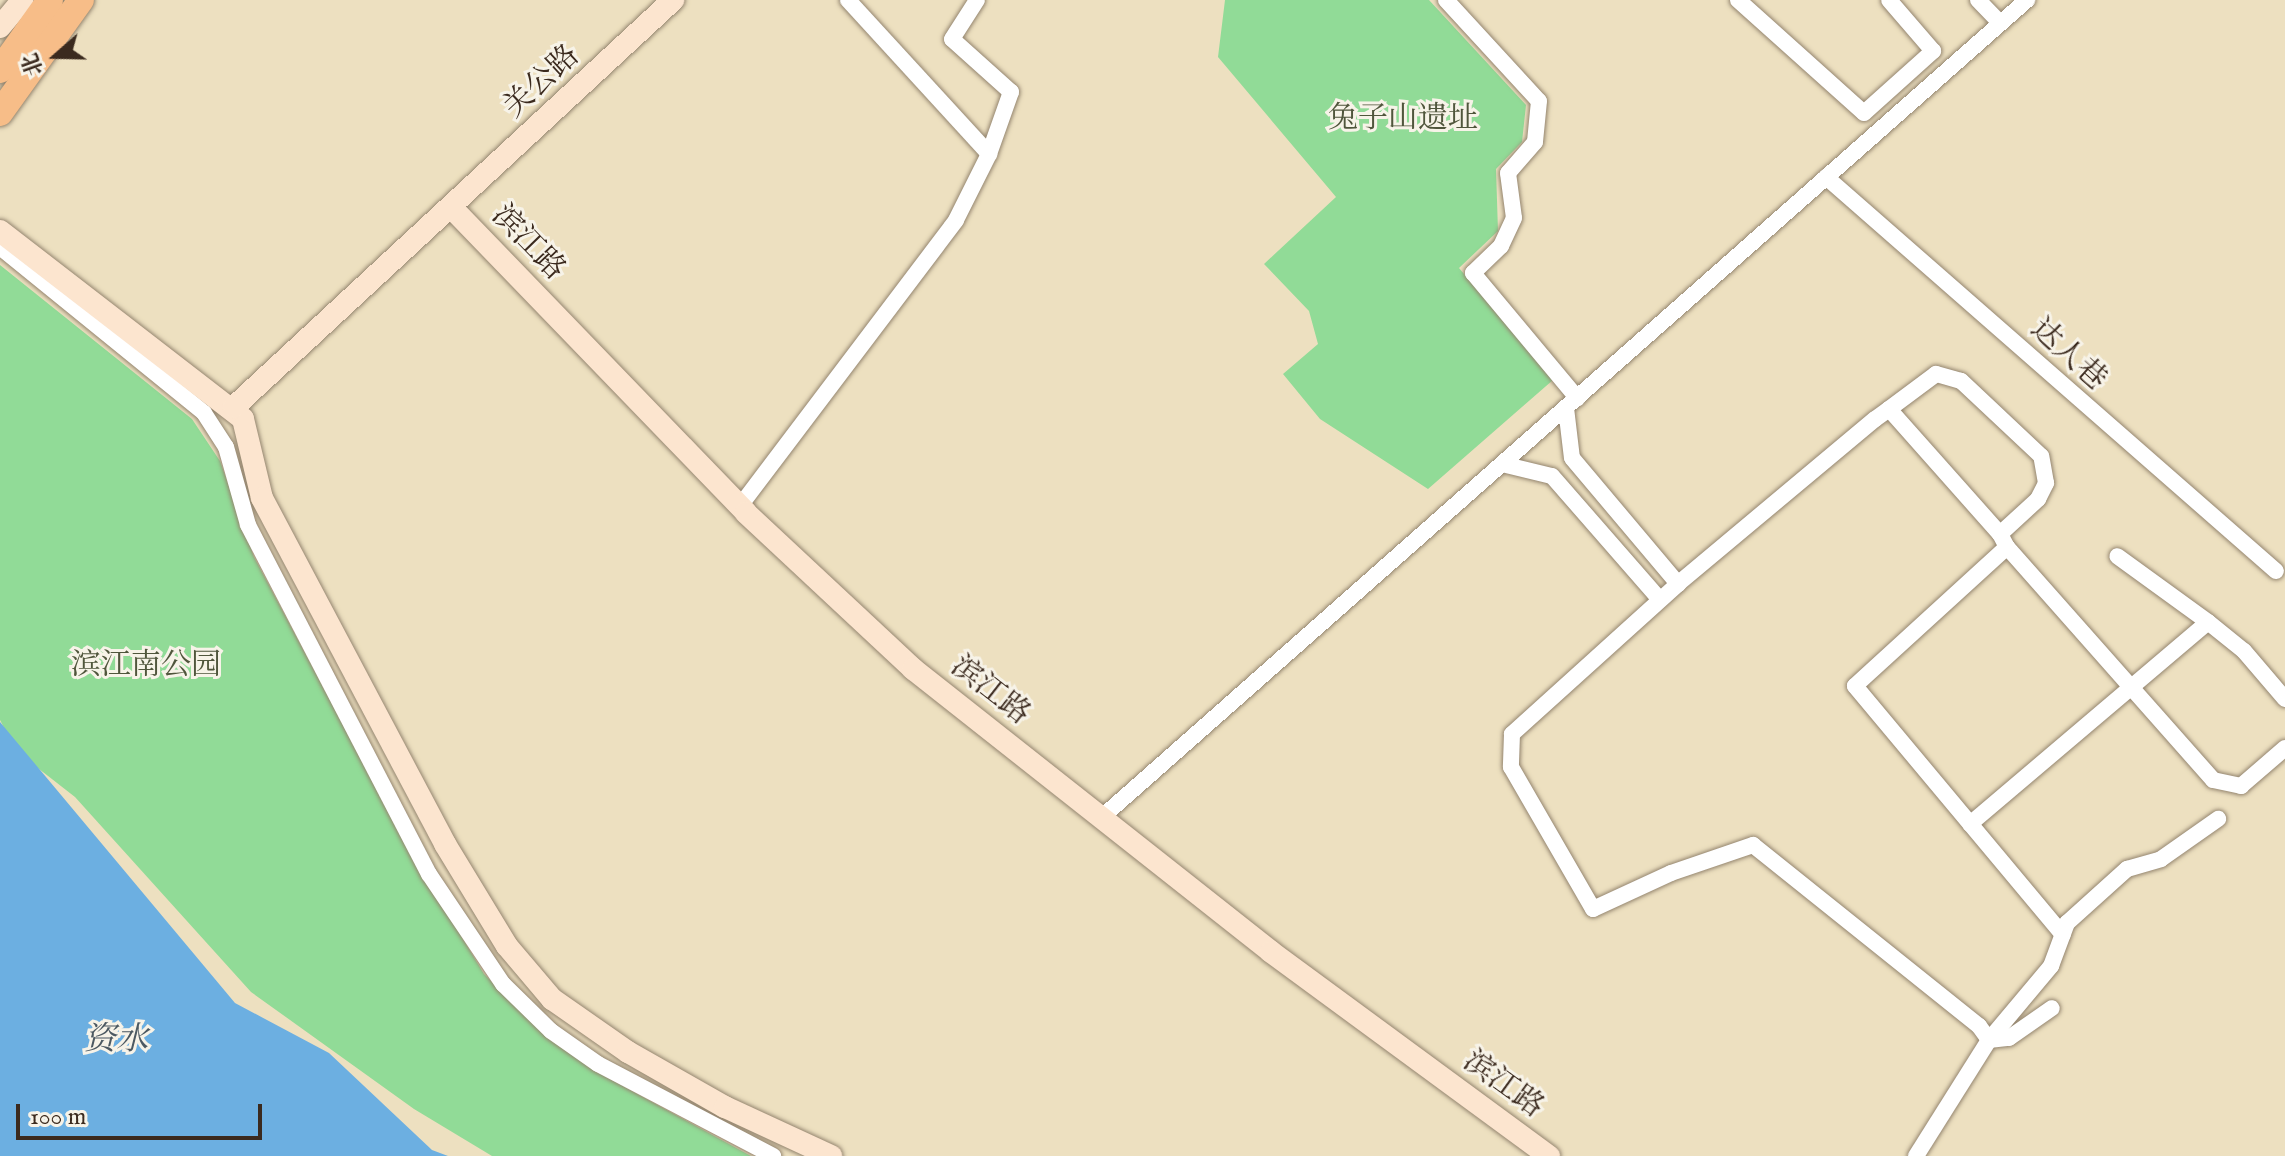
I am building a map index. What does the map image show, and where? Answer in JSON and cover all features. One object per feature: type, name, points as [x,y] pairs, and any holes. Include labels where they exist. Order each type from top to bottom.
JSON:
[{"type":"main road","points":[[0,27],[23,0]]},
{"type":"main road","points":[[0,70],[50,0]]},
{"type":"main road","points":[[0,113],[81,0]]},
{"type":"main road","name":"关公路","points":[[234,407],[673,0]]},
{"type":"main road","name":"滨江路","points":[[451,207],[740,506],[913,669],[1271,952],[1549,1156]]},
{"type":"main road","points":[[0,231],[234,407],[243,419],[262,498],[445,844],[507,946],[552,999],[628,1052],[725,1107],[831,1156]]},
{"type":"street","points":[[848,0],[989,154]]},
{"type":"street","points":[[740,506],[956,220],[989,154],[1011,92],[952,39],[977,0]]},
{"type":"street","points":[[1446,0],[1539,101],[1535,142],[1508,173],[1514,218],[1501,246],[1473,273],[1571,403],[1572,458],[1678,584]]},
{"type":"street","points":[[1738,0],[1864,113],[1933,51],[1889,0]]},
{"type":"street","points":[[1978,0],[2000,23]]},
{"type":"street","points":[[1101,818],[2027,0]]},
{"type":"street","name":"达人巷","points":[[1826,177],[2276,571]]},
{"type":"street","points":[[0,247],[204,413],[226,447],[248,525],[429,874],[503,984],[551,1031],[598,1064],[773,1156]]},
{"type":"street","points":[[1989,1040],[1979,1026],[1753,845],[1671,873],[1593,909],[1511,767],[1512,734],[1678,584],[1889,409],[1936,374],[1961,381],[2041,456],[2046,483],[2038,499],[2004,540],[1855,686],[2063,935]]},
{"type":"street","points":[[1889,409],[2213,780],[2241,786],[2285,748]]},
{"type":"street","points":[[1502,464],[1552,476],[1660,600]]},
{"type":"street","points":[[2117,556],[2244,651],[2285,699]]},
{"type":"street","points":[[1970,824],[2208,622]]},
{"type":"street","points":[[1916,1156],[1989,1040],[2051,966],[2067,923],[2127,869],[2161,859],[2218,819]]},
{"type":"street","points":[[1989,1040],[2009,1038],[2052,1008]]},
{"type":"green space","name":"兔子山遗址","points":[[1225,0],[1429,0],[1526,105],[1522,142],[1496,169],[1498,231],[1459,268],[1553,380],[1428,489],[1320,419],[1283,374],[1318,344],[1309,311],[1264,264],[1336,197],[1218,57]]},
{"type":"green space","name":"滨江南公园","points":[[0,265],[192,419],[220,461],[254,557],[411,853],[484,974],[531,1021],[597,1072],[751,1156],[492,1156],[414,1109],[251,992],[75,797],[16,751],[0,720]]},
{"type":"water","name":"资水","points":[[0,722],[235,1003],[329,1053],[432,1150],[448,1156],[0,1156]]}]
